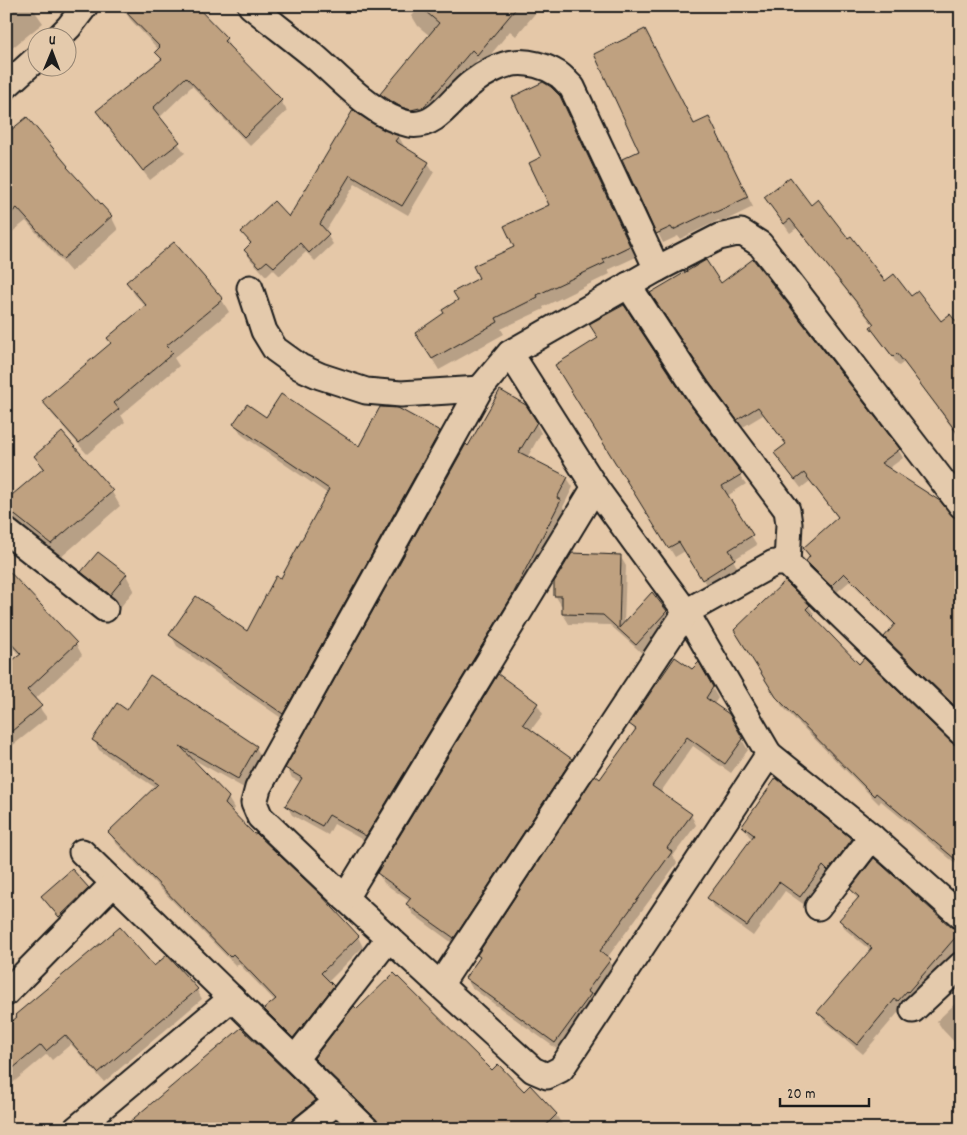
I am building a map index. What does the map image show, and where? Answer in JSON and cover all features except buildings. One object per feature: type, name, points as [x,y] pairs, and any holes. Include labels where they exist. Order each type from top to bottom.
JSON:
[{"type":"street","points":[[68,28],[86,6]]},
{"type":"street","points":[[251,6],[391,120],[422,125],[432,120],[473,82],[495,69],[514,63],[538,64],[557,73],[572,87],[657,269]]},
{"type":"street","points":[[6,86],[28,66]]},
{"type":"street","points":[[769,754],[561,1069],[547,1076],[533,1070],[345,898],[260,816],[254,803],[258,788],[480,389],[510,353],[628,285],[720,237],[741,232],[760,244],[961,505]]},
{"type":"street","points":[[628,285],[697,390],[787,510],[789,524],[787,563]]},
{"type":"street","points":[[250,288],[264,331],[275,349],[300,367],[366,391],[402,394],[480,389]]},
{"type":"street","points":[[510,353],[595,486],[686,612],[769,754],[872,837],[961,916]]},
{"type":"street","points":[[345,898],[595,486]]},
{"type":"street","points":[[6,531],[105,609]]},
{"type":"street","points":[[440,985],[686,612],[774,563],[787,563],[961,732]]},
{"type":"street","points":[[818,906],[872,837]]},
{"type":"street","points":[[82,852],[366,1129]]},
{"type":"street","points":[[6,993],[114,883]]},
{"type":"street","points":[[295,1059],[389,938]]},
{"type":"street","points":[[913,1010],[961,965]]},
{"type":"street","points":[[76,1129],[232,998]]},
{"type":"street","points":[[303,1129],[338,1101]]}]
